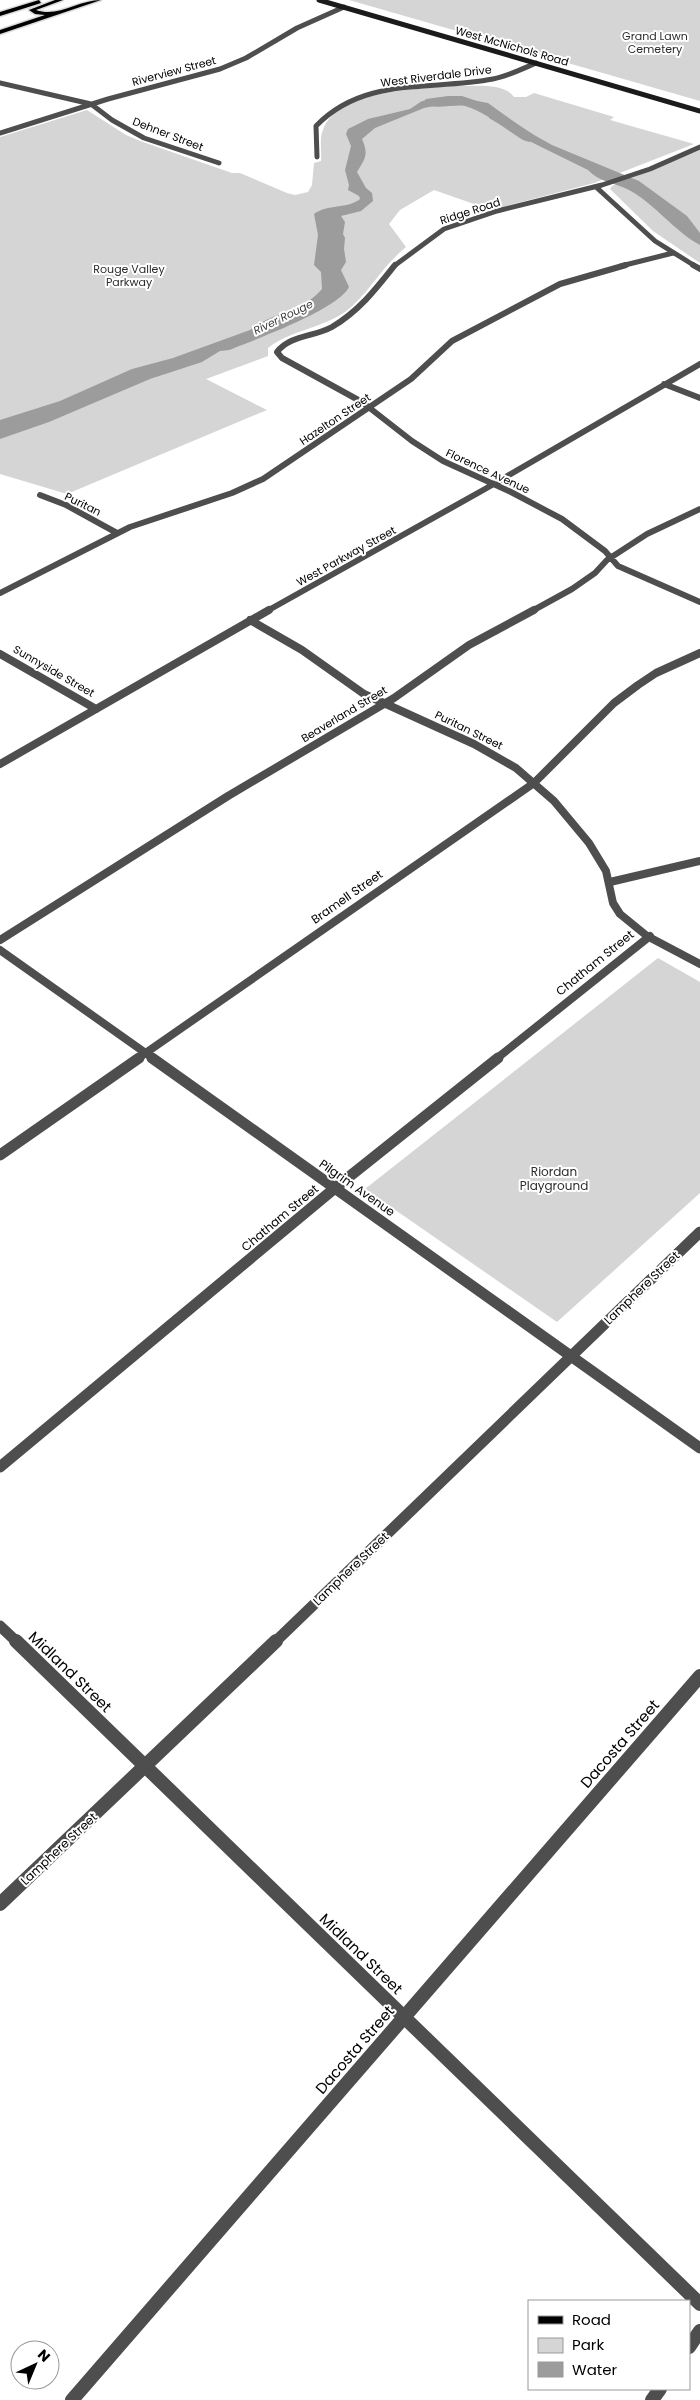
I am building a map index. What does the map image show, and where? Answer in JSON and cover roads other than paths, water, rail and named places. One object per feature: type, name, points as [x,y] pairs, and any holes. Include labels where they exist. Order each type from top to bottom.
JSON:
[{"type":"main road","points":[[0,14],[46,0]]},
{"type":"main road","points":[[53,14],[42,14],[32,10],[60,0]]},
{"type":"main road","points":[[0,32],[98,0]]},
{"type":"main road","name":"West McNichols Road","points":[[319,0],[700,111]]},
{"type":"street","name":"Riverview Street","points":[[0,133],[91,104],[220,70],[246,58],[297,28],[344,7]]},
{"type":"street","name":"West Riverdale Drive","points":[[317,157],[316,126],[325,116],[355,99],[418,86],[494,79],[536,63]]},
{"type":"street","name":"Dehner Street","points":[[0,83],[61,95],[91,104],[128,130],[165,146],[219,163]]},
{"type":"street","name":"Ridge Road","points":[[279,348],[288,342],[330,328],[347,318],[371,296],[396,264],[444,229],[497,211],[599,186],[635,174],[700,147]]},
{"type":"street","points":[[599,186],[649,235],[673,253],[700,269]]},
{"type":"street","name":"Hazelton Street","points":[[0,593],[117,533],[165,514],[232,493],[263,479],[411,379],[460,336],[560,284],[588,274],[673,253]]},
{"type":"street","name":"Florence Avenue","points":[[279,348],[277,352],[282,358],[369,406],[433,456],[494,484],[562,519],[605,551],[618,566],[700,602]]},
{"type":"street","name":"West Parkway Street","points":[[0,764],[250,620],[494,484],[700,364]]},
{"type":"street","points":[[664,384],[700,398]]},
{"type":"street","name":"Puritan","points":[[40,495],[66,505],[117,533]]},
{"type":"street","name":"Beaverland Street","points":[[0,940],[228,796],[383,704],[469,644],[572,589],[595,573],[610,558],[647,534],[700,509]]},
{"type":"street","name":"Puritan Street","points":[[250,620],[294,645],[352,687],[383,704],[482,747],[506,761],[534,783],[588,842],[603,866],[610,882],[610,894],[616,909],[626,919],[650,936],[700,964]]},
{"type":"street","name":"Bramell Street","points":[[0,1155],[534,783],[614,704],[632,689],[656,673],[700,653]]},
{"type":"street","name":"Sunnyside Street","points":[[0,654],[96,708]]},
{"type":"street","points":[[610,882],[700,861]]},
{"type":"street","name":"Chatham Street","points":[[0,1467],[335,1188],[650,936]]},
{"type":"street","name":"Pilgrim Avenue","points":[[0,950],[700,1448]]},
{"type":"street","name":"Lamphere Street","points":[[0,1904],[146,1767],[700,1232]]},
{"type":"street","name":"Midland Street","points":[[0,1626],[700,2304]]},
{"type":"street","name":"Dacosta Street","points":[[72,2400],[700,1676]]},
{"type":"street","points":[[690,2346],[700,2331]]},
{"type":"water","points":[[455,97],[488,103],[525,130],[552,145],[639,181],[687,216],[700,233],[700,245],[629,190],[602,180],[588,170],[523,138],[489,118],[491,110],[480,104],[460,101],[424,108],[375,128],[362,139],[366,153],[357,172],[366,188],[372,193],[373,201],[361,211],[341,216],[345,222],[343,234],[345,238],[346,262],[341,270],[349,287],[342,296],[330,305],[295,323],[229,350],[220,351],[202,362],[150,379],[49,422],[0,439],[0,420],[60,401],[132,369],[173,358],[250,330],[268,319],[306,303],[314,297],[322,289],[321,272],[314,265],[318,235],[314,214],[325,209],[350,204],[360,199],[359,196],[348,190],[349,185],[345,170],[351,146],[346,134],[348,129],[368,119],[410,109],[422,101]]},
{"type":"waterway","name":"River Rouge","points":[[431,102],[448,100],[473,104],[484,108],[529,137]]},
{"type":"park label","name":"Grand Lawn Cemetery","points":[[655,42]]},
{"type":"park label","name":"Rouge Valley Parkway","points":[[129,275]]},
{"type":"park label","name":"Riordan Playground","points":[[554,1179]]}]
